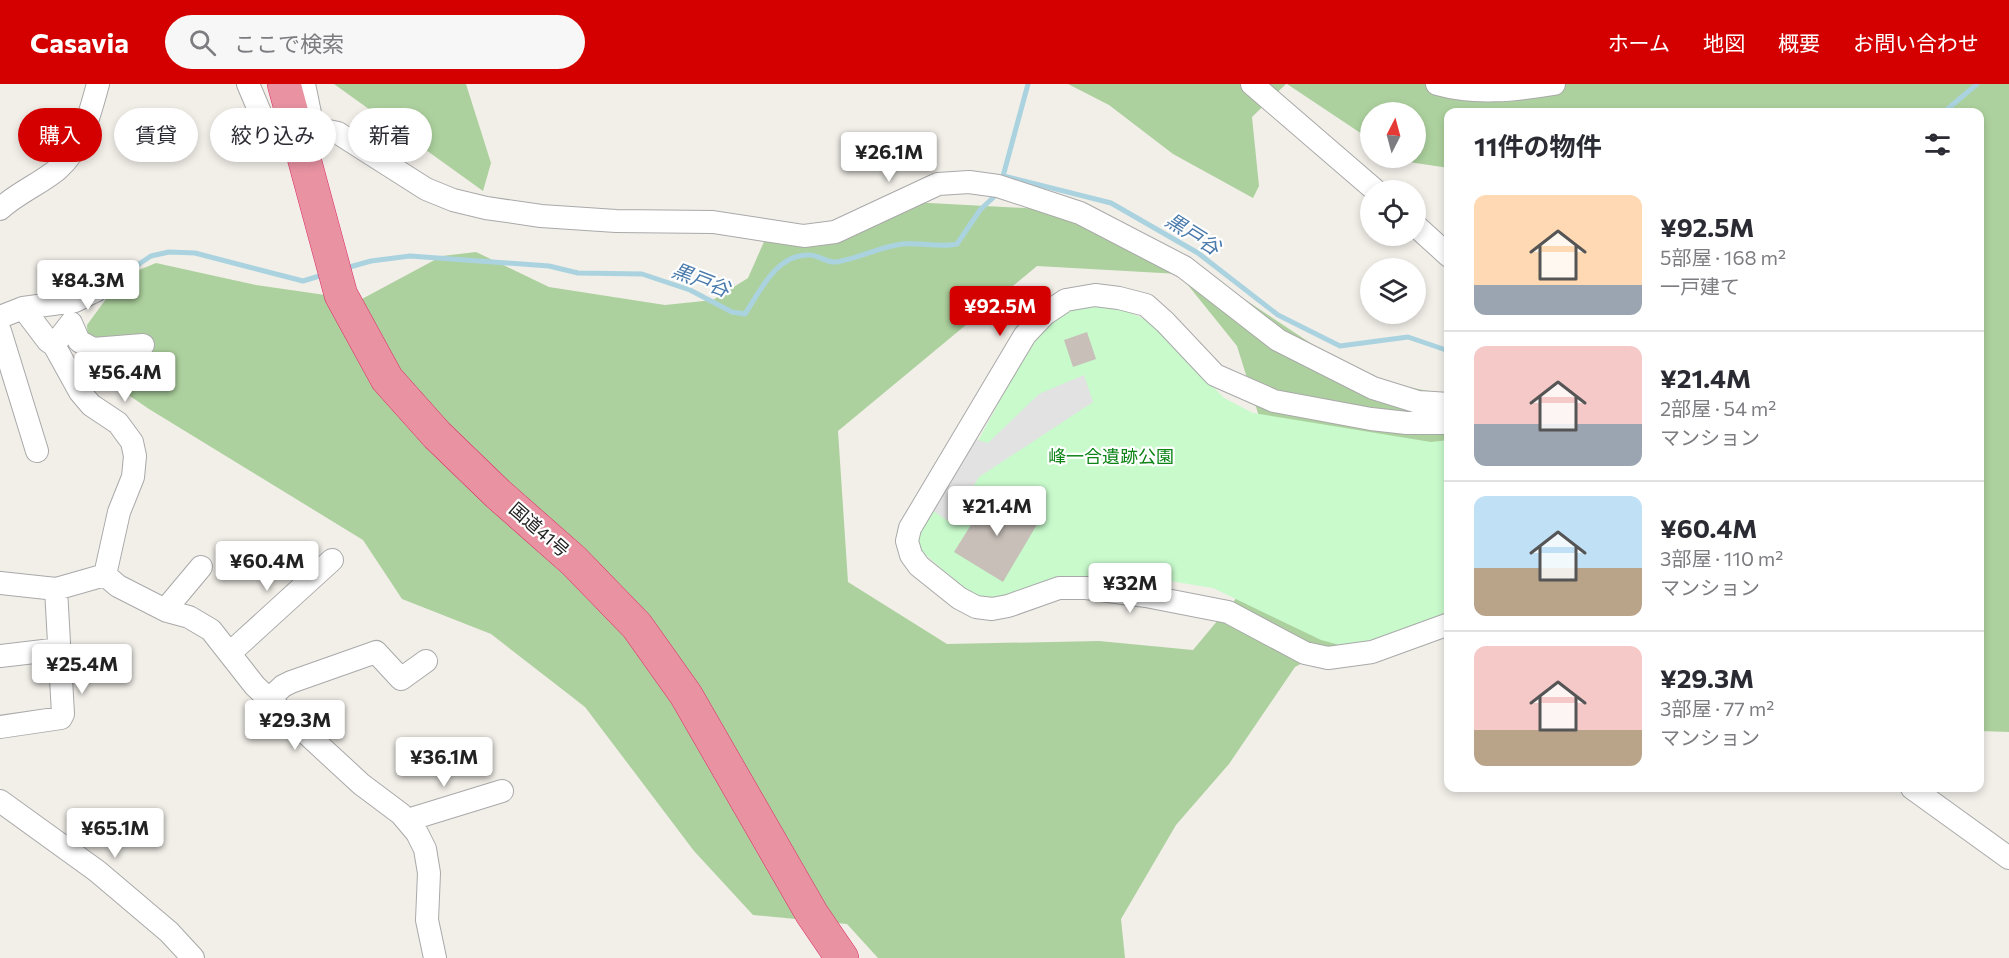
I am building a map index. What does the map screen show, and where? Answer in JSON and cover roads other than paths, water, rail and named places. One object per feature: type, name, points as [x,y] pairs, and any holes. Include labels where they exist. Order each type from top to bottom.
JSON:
[{"type":"highway","name":"国道41号","points":[[284,84],[295,108]]},
{"type":"highway","name":"国道41号","points":[[311,162],[327,246],[341,295],[387,379],[436,435],[574,561],[638,626],[686,695],[812,914],[843,958]]},
{"type":"street","points":[[0,209],[57,170],[67,160],[82,135],[98,84]]},
{"type":"street","points":[[248,84],[258,108]]},
{"type":"street","points":[[304,84],[304,108]]},
{"type":"street","points":[[1251,84],[1363,180]]},
{"type":"street","points":[[1437,84],[1456,90],[1484,92],[1554,84]]},
{"type":"street","points":[[336,133],[426,189],[453,200],[486,208],[541,216],[616,221],[713,222],[804,236],[835,232],[938,184],[969,182],[998,186],[1080,213],[1184,267],[1278,340],[1373,388],[1418,402],[1444,404]]},
{"type":"street","points":[[1426,235],[1444,251]]},
{"type":"street","points":[[37,451],[1,328],[23,308],[75,301],[95,291]]},
{"type":"street","points":[[1444,423],[1407,423],[1371,419],[1274,401],[1215,375],[1165,322],[1146,306],[1119,298],[1095,295],[1066,300],[1045,314],[1025,335],[910,528],[907,541],[911,555],[919,566],[959,598],[976,607],[992,609],[1008,606],[1059,588],[1086,588],[1146,596],[1228,612],[1305,653],[1328,658],[1372,652],[1444,626]]},
{"type":"street","points":[[23,308],[48,341],[54,345],[80,392],[91,405],[118,423],[132,442],[135,456],[133,477],[119,512],[105,575]]},
{"type":"street","points":[[54,345],[71,323],[79,341],[93,349],[143,345]]},
{"type":"street","points":[[230,653],[332,560]]},
{"type":"street","points":[[167,611],[170,604],[201,567]]},
{"type":"street","points":[[0,583],[56,589],[105,575]]},
{"type":"street","points":[[105,575],[118,586],[167,611],[189,617],[211,630],[255,686],[361,784],[401,814],[408,822],[425,849],[429,873],[427,920],[435,958]]},
{"type":"street","points":[[0,727],[61,718],[63,714],[56,589]]},
{"type":"street","points":[[0,656],[60,649]]},
{"type":"street","points":[[269,699],[291,682],[376,652],[401,679],[426,661]]},
{"type":"street","points":[[408,822],[411,819],[502,791]]},
{"type":"street","points":[[1918,792],[2009,858]]},
{"type":"street","points":[[0,801],[98,871],[169,932],[193,958]]},
{"type":"waterway","points":[[1002,180],[1028,84]]},
{"type":"waterway","name":"黒戸谷","points":[[1949,108],[1977,84]]},
{"type":"waterway","name":"黒戸谷","points":[[1004,176],[1111,203],[1198,253],[1278,315],[1340,346],[1408,337],[1444,349]]},
{"type":"waterway","name":"黒戸谷","points":[[346,268],[371,261],[410,256],[549,266],[578,273],[642,274],[690,290],[732,312],[745,314],[763,285],[788,260],[810,255],[836,262],[902,244],[957,244],[980,210],[999,192]]},
{"type":"waterway","name":"黒戸谷","points":[[101,299],[136,266],[151,256],[169,252],[195,253],[303,281],[326,274]]},
{"type":"park label","name":"峰一合遺跡公園","points":[[1111,457]]}]
